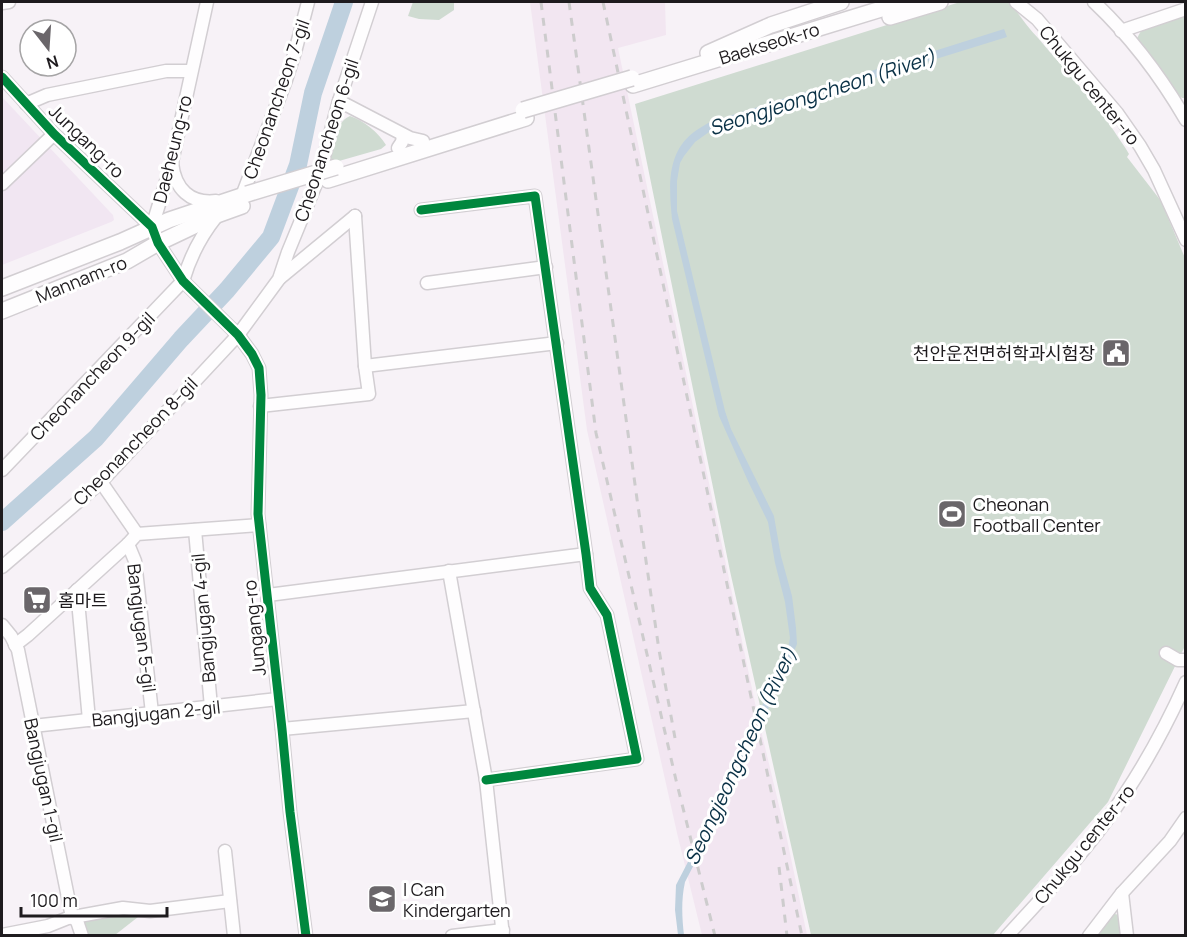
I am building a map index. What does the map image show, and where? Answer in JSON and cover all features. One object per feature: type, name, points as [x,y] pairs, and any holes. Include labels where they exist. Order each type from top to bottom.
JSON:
[{"type":"main road","points":[[695,59],[771,25],[841,2]]},
{"type":"main road","name":"Baekseok-ro","points":[[632,81],[878,2]]},
{"type":"main road","name":"Baekseok-ro","points":[[632,81],[679,71],[904,2]]},
{"type":"main road","points":[[679,71],[700,73],[940,2]]},
{"type":"main road","points":[[152,227],[226,200],[244,198],[332,173],[632,81]]},
{"type":"main road","points":[[332,173],[401,141],[423,141],[524,114]]},
{"type":"main road","points":[[158,243],[217,215],[244,198]]},
{"type":"main road","name":"Mannam-ro","points":[[2,288],[120,242],[152,227]]},
{"type":"main road","name":"Mannam-ro","points":[[2,312],[128,261],[158,243]]},
{"type":"main road","points":[[79,258],[88,258],[94,263],[93,271],[88,277]]},
{"type":"street","points":[[2,3],[9,2]]},
{"type":"street","name":"Daeheung-ro","points":[[152,227],[172,162],[207,2]]},
{"type":"street","name":"Cheonancheon 7-gil","points":[[244,198],[286,80],[308,2]]},
{"type":"street","name":"Cheonancheon 6-gil","points":[[279,279],[318,179],[339,101],[372,2]]},
{"type":"street","name":"Chukgu center-ro","points":[[1016,2],[1036,19],[1117,112],[1154,170],[1185,240]]},
{"type":"street","points":[[1094,2],[1180,102],[1185,120]]},
{"type":"street","points":[[1121,31],[1185,9]]},
{"type":"street","name":"Daeheung-ro","points":[[26,104],[47,95],[155,73],[191,71]]},
{"type":"street","name":"Jungang-ro","points":[[2,77],[54,134],[152,227]]},
{"type":"street","points":[[339,101],[401,141]]},
{"type":"street","points":[[2,183],[54,134]]},
{"type":"street","points":[[172,162],[176,182],[188,195],[207,202],[226,200]]},
{"type":"street","points":[[421,210],[535,196],[590,588],[607,615],[637,759],[486,780]]},
{"type":"street","points":[[183,281],[189,261],[205,231],[217,215]]},
{"type":"street","name":"Cheonancheon 6-gil","points":[[234,330],[279,279],[355,216],[369,394],[260,406]]},
{"type":"street","points":[[152,227],[158,243],[183,281]]},
{"type":"street","points":[[427,283],[546,267]]},
{"type":"street","name":"Jungang-ro","points":[[183,281],[234,330],[252,354],[259,368],[258,514],[290,812],[306,936]]},
{"type":"street","name":"Cheonancheon 9-gil","points":[[2,470],[183,281]]},
{"type":"street","name":"Cheonancheon 8-gil","points":[[2,567],[101,482],[234,330]]},
{"type":"street","points":[[365,366],[557,344]]},
{"type":"street","points":[[101,482],[137,534]]},
{"type":"street","points":[[15,645],[137,534],[259,525]]},
{"type":"street","name":"Bangjugan 4-gil","points":[[195,530],[211,706]]},
{"type":"street","name":"Bangjugan 5-gil","points":[[128,544],[135,561],[152,713]]},
{"type":"street","name":"Jungang-ro","points":[[268,595],[586,554]]},
{"type":"street","points":[[449,571],[486,780],[503,933],[452,936]]},
{"type":"street","points":[[76,590],[89,720]]},
{"type":"street","name":"Bangjugan 1-gil","points":[[2,625],[18,650],[72,917],[77,921],[82,936]]},
{"type":"street","points":[[1166,653],[1178,660],[1185,660]]},
{"type":"street","name":"Chukgu center-ro","points":[[1007,936],[1056,882],[1105,822],[1137,776],[1172,712],[1185,682]]},
{"type":"street","name":"Bangjugan 2-gil","points":[[33,726],[278,699]]},
{"type":"street","points":[[282,729],[474,711]]},
{"type":"street","points":[[1089,936],[1122,893],[1170,840],[1185,818]]},
{"type":"street","points":[[225,851],[234,936]]},
{"type":"street","points":[[1122,893],[1127,936]]},
{"type":"street","points":[[2,935],[48,926],[72,917],[123,908],[150,911],[230,901]]},
{"type":"shaded area","points":[[413,2],[454,2],[454,10],[439,20],[419,19],[408,16]]},
{"type":"shaded area","points":[[530,2],[665,2],[666,35],[618,48],[759,722],[807,935],[702,935],[587,430]]},
{"type":"shaded area","name":"Cheonan Football Center","points":[[960,2],[1009,2],[1114,131],[1129,154],[1127,157],[1161,201],[1185,258],[1185,646],[1108,802],[993,935],[811,935],[730,571],[635,104]]},
{"type":"shaded area","points":[[1185,16],[1185,98],[1182,98],[1136,40],[1141,31]]},
{"type":"shaded area","points":[[2,97],[113,215],[114,220],[2,265]]},
{"type":"shaded area","points":[[350,116],[370,127],[386,145],[381,149],[329,162],[337,129]]},
{"type":"shaded area","points":[[123,913],[138,917],[115,935],[88,935],[84,922]]},
{"type":"shaded area","points":[[1111,913],[1119,915],[1123,935],[1092,936]]},
{"type":"water","name":"Seongjeongcheon (River)","points":[[1004,29],[1007,37],[716,127],[695,142],[680,163],[677,181],[677,211],[725,411],[731,429],[774,516],[781,556],[792,596],[797,644],[717,820],[685,882],[682,909],[684,935],[678,935],[675,910],[676,885],[704,831],[787,654],[790,638],[768,522],[719,416],[672,219],[670,183],[674,161],[685,140],[710,122]]},
{"type":"waterway","points":[[2,522],[96,438],[271,237],[298,165],[313,93],[344,2]]},
{"type":"railway","points":[[541,2],[596,433],[676,780],[715,936]]},
{"type":"railway","points":[[569,2],[637,499],[659,650],[675,738]]},
{"type":"railway","points":[[603,2],[802,936]]},
{"type":"railway","points":[[779,867],[787,936]]},
{"type":"cycle path","points":[[2,77],[54,134],[152,227],[158,243],[183,281],[238,335],[259,368],[261,395],[258,514],[290,812],[306,936]]},
{"type":"cycle path","points":[[421,210],[535,196],[590,588],[607,615],[637,759],[486,780]]},
{"type":"place","name":"천안운전면허학과시험장","points":[[1116,353]]},
{"type":"place","name":"Cheonan Football Center","points":[[952,514]]},
{"type":"place","name":"홈마트","points":[[37,600]]},
{"type":"place","name":"I Can Kindergarten","points":[[382,899]]}]
